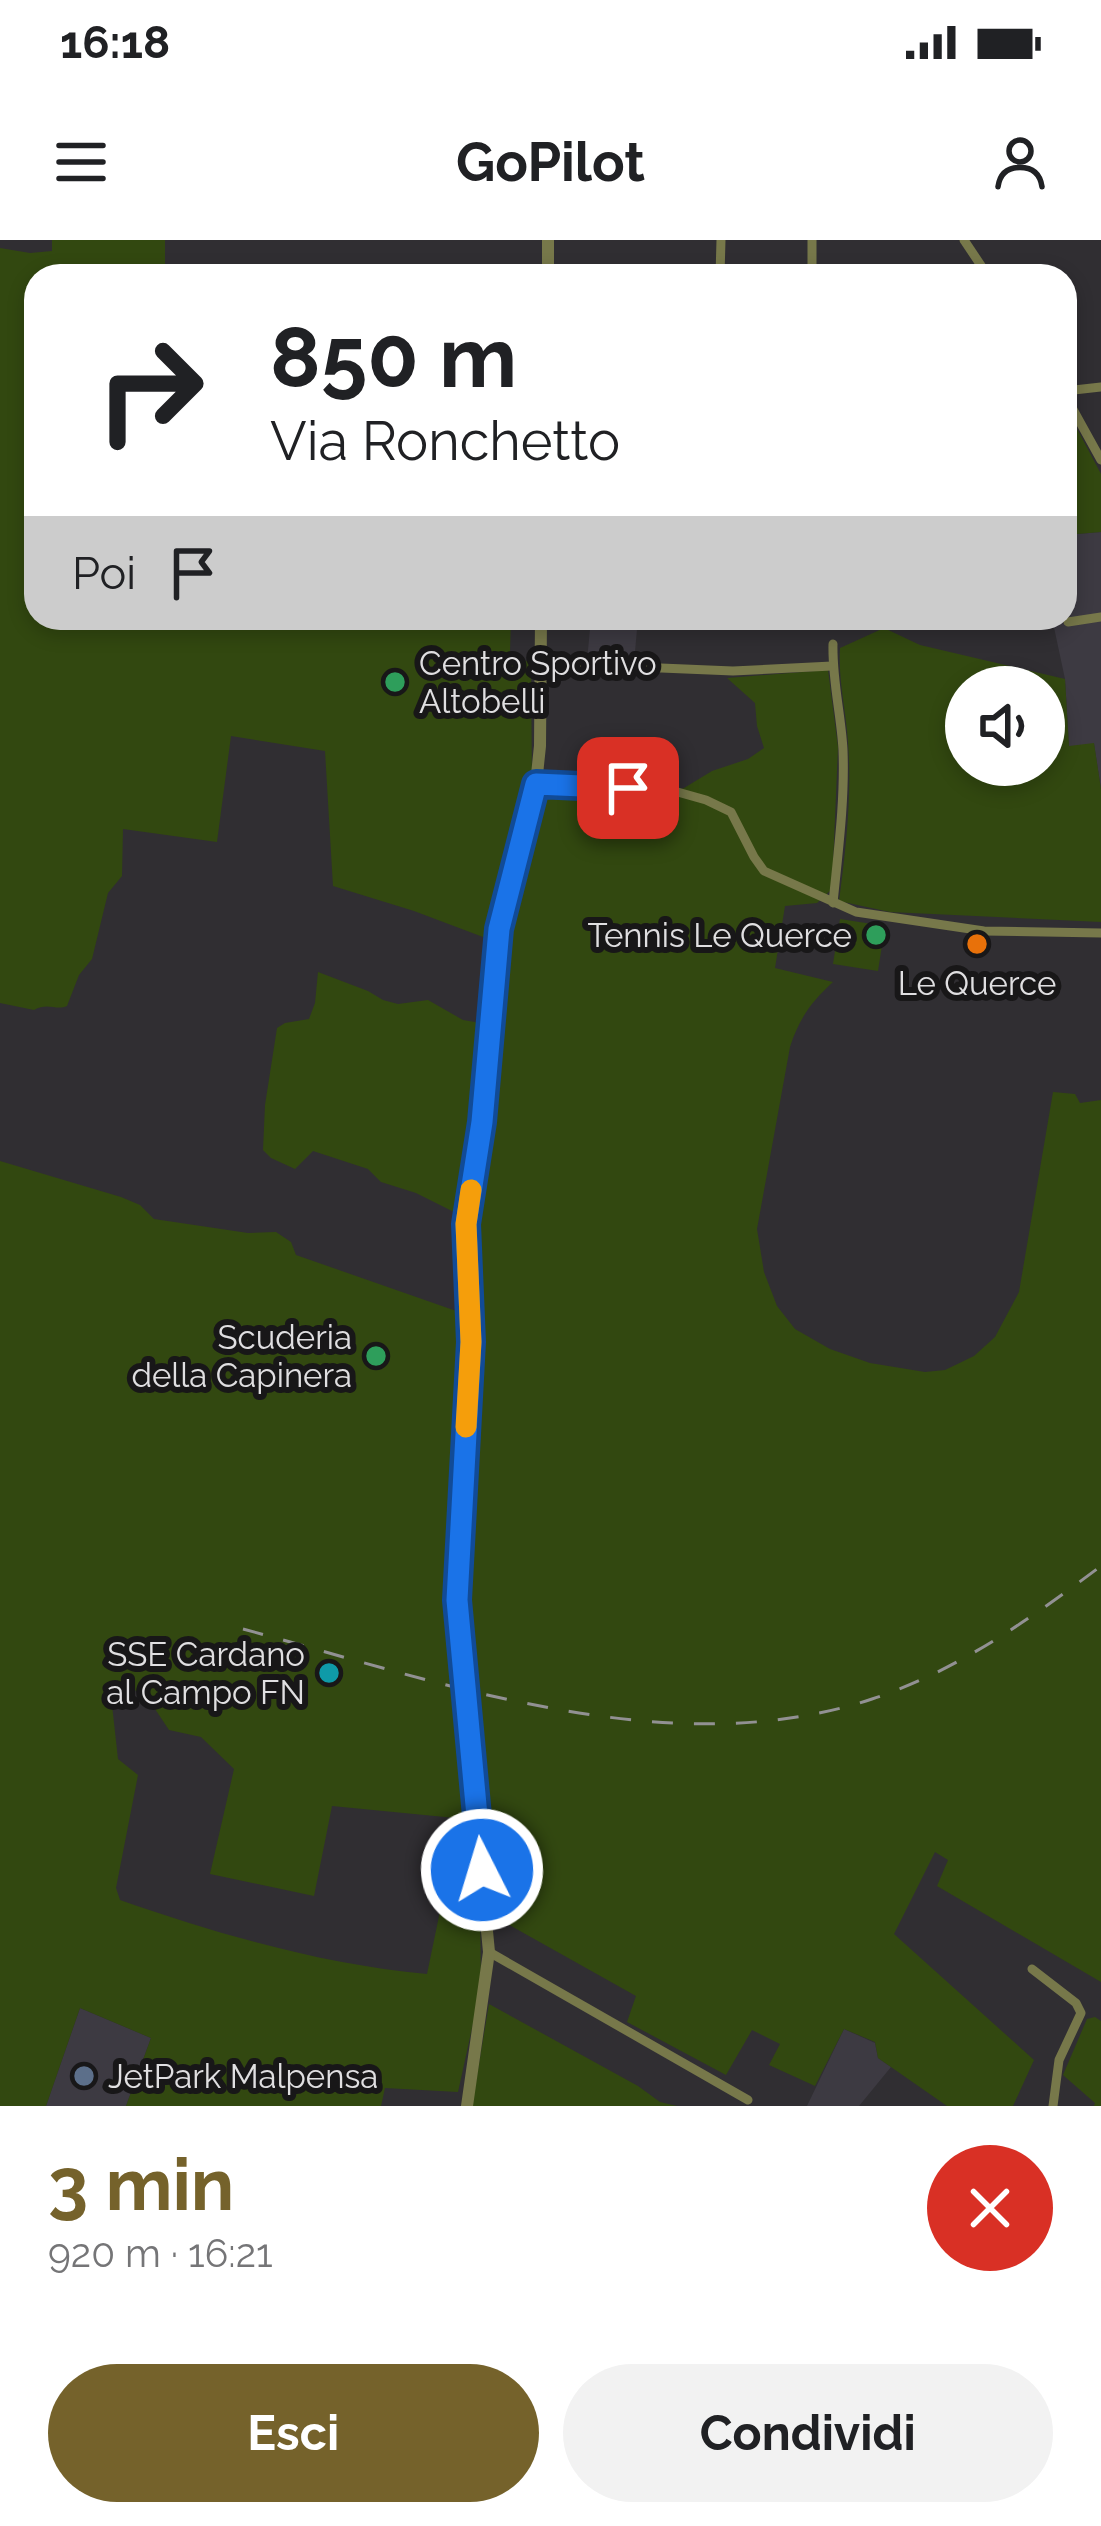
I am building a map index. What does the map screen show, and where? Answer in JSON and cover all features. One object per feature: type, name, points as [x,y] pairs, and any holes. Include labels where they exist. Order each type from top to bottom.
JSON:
[{"type":"street","points":[[1077,415],[1101,460]]},
{"type":"street","points":[[467,2106],[489,1952],[457,1600],[471,1342],[466,1224],[482,1122],[499,929],[536,784],[542,630]]},
{"type":"street","points":[[833,644],[843,748],[833,903]]},
{"type":"street","points":[[541,664],[733,671],[832,666]]},
{"type":"street","points":[[536,784],[674,790],[706,800],[731,812],[764,871],[856,912],[985,931],[1101,933]]},
{"type":"street","points":[[489,1952],[748,2100]]},
{"type":"street","points":[[1032,1969],[1076,2003],[1081,2013],[1059,2060],[1053,2106]]},
{"type":"shaded area","points":[[1101,532],[1101,789],[1094,744],[1069,747],[1065,666],[1055,630],[1077,630],[1077,534]]},
{"type":"shaded area","points":[[590,630],[637,630],[634,663],[587,661]]},
{"type":"shaded area","points":[[80,2008],[151,2038],[126,2106],[46,2106]]},
{"type":"shaded area","points":[[844,2029],[875,2043],[878,2058],[891,2067],[859,2106],[807,2106]]},
{"type":"green space","points":[[52,240],[165,240],[165,264],[24,264],[24,630],[511,630],[510,651],[531,664],[532,786],[658,797],[764,748],[755,703],[727,678],[828,670],[838,747],[832,889],[817,903],[785,906],[775,968],[833,982],[807,1012],[790,1047],[757,1229],[764,1272],[777,1306],[795,1329],[830,1349],[870,1363],[925,1372],[945,1370],[974,1356],[995,1337],[1019,1292],[1053,1092],[1075,1094],[1080,1103],[1101,1100],[1101,1982],[937,1886],[948,1860],[935,1852],[894,1934],[1034,2060],[1013,2106],[947,2106],[878,2058],[875,2042],[844,2029],[815,2086],[769,2065],[780,2044],[752,2030],[726,2075],[627,2022],[636,1996],[495,1917],[486,1821],[332,1806],[314,1896],[210,1874],[234,1769],[201,1737],[169,1730],[149,1700],[129,1686],[111,1696],[118,1759],[138,1775],[116,1888],[120,1900],[272,1946],[427,1974],[444,1892],[480,1895],[481,1987],[458,2092],[385,2088],[381,2106],[126,2106],[151,2038],[80,2008],[46,2106],[0,2106],[0,1161],[121,1197],[140,1205],[154,1219],[248,1233],[276,1232],[291,1242],[296,1255],[462,1313],[461,1453],[479,1452],[476,1216],[454,1212],[381,1182],[368,1169],[313,1151],[295,1169],[263,1150],[277,1028],[309,1019],[318,972],[383,1000],[398,1004],[428,1000],[463,1020],[481,1023],[491,940],[333,886],[325,751],[231,736],[217,842],[123,829],[122,876],[108,893],[92,959],[79,975],[67,1006],[34,1010],[0,1003],[0,248],[52,251]]},
{"type":"green space","points":[[1077,429],[1101,474],[1101,532],[1077,534]]},
{"type":"green space","points":[[888,630],[920,645],[1010,666],[945,666],[945,786],[1065,786],[1065,679],[1069,746],[1094,743],[1101,789],[1101,922],[890,912],[839,901],[846,842],[848,742],[840,648]]},
{"type":"green space","points":[[840,919],[885,926],[878,971],[833,964]]},
{"type":"green space","points":[[489,2004],[660,2102],[677,2106],[472,2106]]},
{"type":"green space","points":[[1087,2019],[1101,2021],[1101,2106],[1094,2106],[1063,2075]]},
{"type":"railway","points":[[243,1629],[396,1672],[556,1709],[716,1724],[795,1717],[903,1687],[992,1642],[1101,1566]]},
{"type":"slow traffic","points":[[466,1427],[471,1342],[466,1224],[471,1190]]},
{"type":"place","name":"Centro Sportivo Altobelli","points":[[395,682]]},
{"type":"place","name":"Tennis Le Querce","points":[[876,935]]},
{"type":"place","name":"Le Querce","points":[[977,944]]},
{"type":"place","name":"Scuderia della Capinera","points":[[376,1356]]},
{"type":"place","name":"SSE Cardano al Campo FN","points":[[329,1673]]},
{"type":"place","name":"JetPark Malpensa","points":[[84,2076]]},
{"type":"route","points":[[482,1870],[457,1600],[471,1342],[466,1224],[482,1122],[499,929],[536,784],[628,788]]}]
